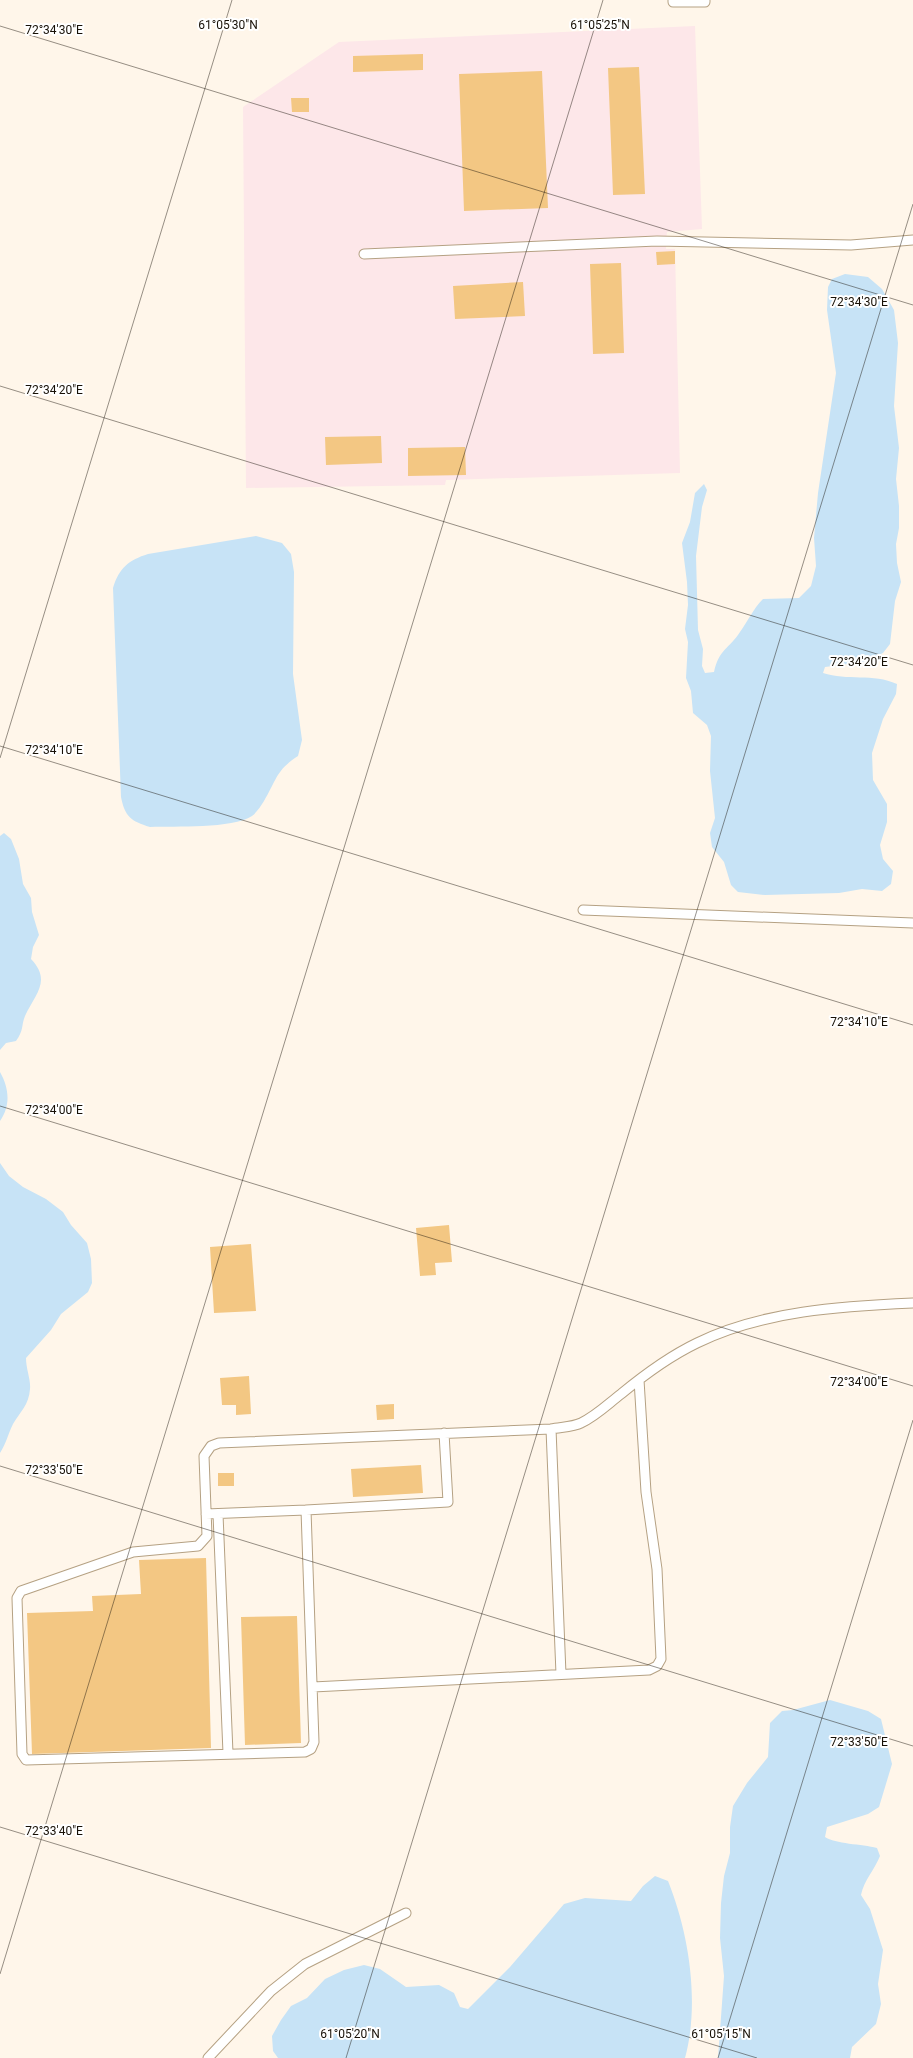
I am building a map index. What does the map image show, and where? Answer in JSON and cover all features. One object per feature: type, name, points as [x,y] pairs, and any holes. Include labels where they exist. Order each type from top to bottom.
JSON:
[{"type":"lane","points":[[673,0],[673,2],[705,2],[705,0]]},
{"type":"lane","points":[[364,254],[657,241],[851,245],[913,240]]},
{"type":"lane","points":[[583,910],[913,923]]},
{"type":"lane","points":[[306,1510],[313,1687],[314,1742],[311,1749],[305,1752],[26,1760],[22,1754],[17,1598],[21,1591],[133,1552],[198,1546],[207,1536],[204,1456],[211,1446],[219,1443],[551,1429],[580,1424],[596,1415],[639,1380],[696,1343],[729,1329],[822,1310],[863,1305],[913,1303]]},
{"type":"lane","points":[[313,1687],[649,1670],[657,1666],[661,1659],[657,1569],[646,1492],[639,1380]]},
{"type":"lane","points":[[551,1429],[561,1674]]},
{"type":"lane","points":[[206,1514],[448,1502],[444,1433]]},
{"type":"lane","points":[[218,1514],[228,1754]]},
{"type":"lane","points":[[208,2058],[271,1991],[305,1964],[406,1914]]},
{"type":"shaded area","points":[[695,26],[702,229],[667,232],[666,241],[666,249],[675,249],[680,473],[446,480],[445,485],[246,488],[243,107],[339,42]]},
{"type":"water","points":[[845,274],[868,277],[882,289],[894,310],[898,343],[894,406],[899,448],[896,479],[899,528],[896,544],[901,582],[895,601],[890,644],[883,653],[864,662],[825,667],[823,673],[841,677],[879,679],[897,684],[896,694],[883,719],[872,753],[873,780],[887,804],[887,822],[880,845],[883,859],[893,871],[891,884],[882,891],[862,889],[839,893],[765,895],[738,892],[731,885],[724,862],[712,847],[710,833],[715,818],[710,771],[711,736],[707,725],[693,713],[691,691],[686,678],[688,642],[685,629],[688,605],[682,543],[690,522],[695,493],[704,484],[707,490],[702,507],[696,556],[698,630],[703,649],[702,666],[705,673],[714,672],[719,658],[736,638],[763,599],[799,598],[811,586],[816,566],[814,538],[818,493],[836,373],[827,310],[828,287],[832,279]]},
{"type":"water","points":[[256,536],[282,543],[291,554],[294,572],[293,674],[302,740],[298,756],[285,766],[277,776],[264,801],[252,816],[243,820],[218,825],[150,827],[143,825],[127,814],[121,797],[113,588],[115,581],[130,562],[148,554]]},
{"type":"water","points":[[4,833],[11,839],[19,859],[23,884],[31,898],[32,912],[39,935],[33,947],[31,959],[37,967],[41,981],[40,988],[25,1016],[19,1037],[16,1041],[6,1043],[0,1050],[0,836]]},
{"type":"water","points":[[0,1072],[8,1096],[6,1109],[0,1121]]},
{"type":"water","points":[[0,1163],[9,1176],[23,1187],[46,1199],[63,1212],[71,1225],[87,1243],[91,1259],[92,1283],[88,1292],[61,1314],[51,1330],[26,1358],[30,1382],[29,1395],[0,1453]]},
{"type":"water","points":[[830,1700],[868,1711],[881,1719],[892,1764],[879,1807],[868,1814],[827,1827],[825,1837],[835,1841],[877,1848],[880,1856],[864,1885],[861,1895],[870,1909],[883,1950],[878,1984],[881,2004],[876,2024],[852,2047],[850,2058],[718,2058],[724,1976],[720,1938],[721,1903],[724,1876],[730,1853],[730,1827],[733,1806],[747,1783],[768,1757],[770,1723],[782,1711]]},
{"type":"water","points":[[655,1876],[668,1881],[687,1945],[692,1992],[692,2014],[685,2058],[278,2058],[273,2051],[272,2036],[291,2006],[307,1998],[325,1979],[344,1970],[364,1965],[380,1969],[406,1987],[439,1985],[454,1993],[460,2007],[468,2009],[510,1967],[564,1904],[585,1898],[631,1901],[643,1886]]},
{"type":"building","points":[[423,54],[423,70],[353,72],[353,56]]},
{"type":"building","points":[[639,67],[645,194],[613,195],[608,68]]},
{"type":"building","points":[[542,71],[548,208],[464,211],[459,74]]},
{"type":"building","points":[[291,98],[309,98],[309,112],[292,112]]},
{"type":"building","points":[[675,251],[675,264],[657,265],[656,252]]},
{"type":"building","points":[[621,263],[624,353],[593,354],[590,264]]},
{"type":"building","points":[[523,282],[525,316],[455,319],[453,286]]},
{"type":"building","points":[[381,436],[382,463],[326,465],[325,437]]},
{"type":"building","points":[[465,447],[466,475],[408,476],[408,448]]},
{"type":"building","points":[[449,1225],[452,1262],[435,1263],[436,1275],[420,1276],[416,1228]]},
{"type":"building","points":[[251,1244],[256,1311],[214,1313],[210,1247]]},
{"type":"building","points":[[249,1376],[251,1414],[236,1415],[236,1405],[222,1405],[220,1378]]},
{"type":"building","points":[[394,1404],[394,1419],[377,1420],[376,1405]]},
{"type":"building","points":[[421,1465],[423,1493],[353,1497],[351,1469]]},
{"type":"building","points":[[218,1473],[234,1473],[234,1486],[218,1486]]},
{"type":"building","points":[[206,1558],[211,1748],[32,1754],[27,1613],[93,1611],[92,1596],[141,1594],[139,1560]]},
{"type":"building","points":[[297,1616],[301,1743],[245,1745],[241,1617]]}]
